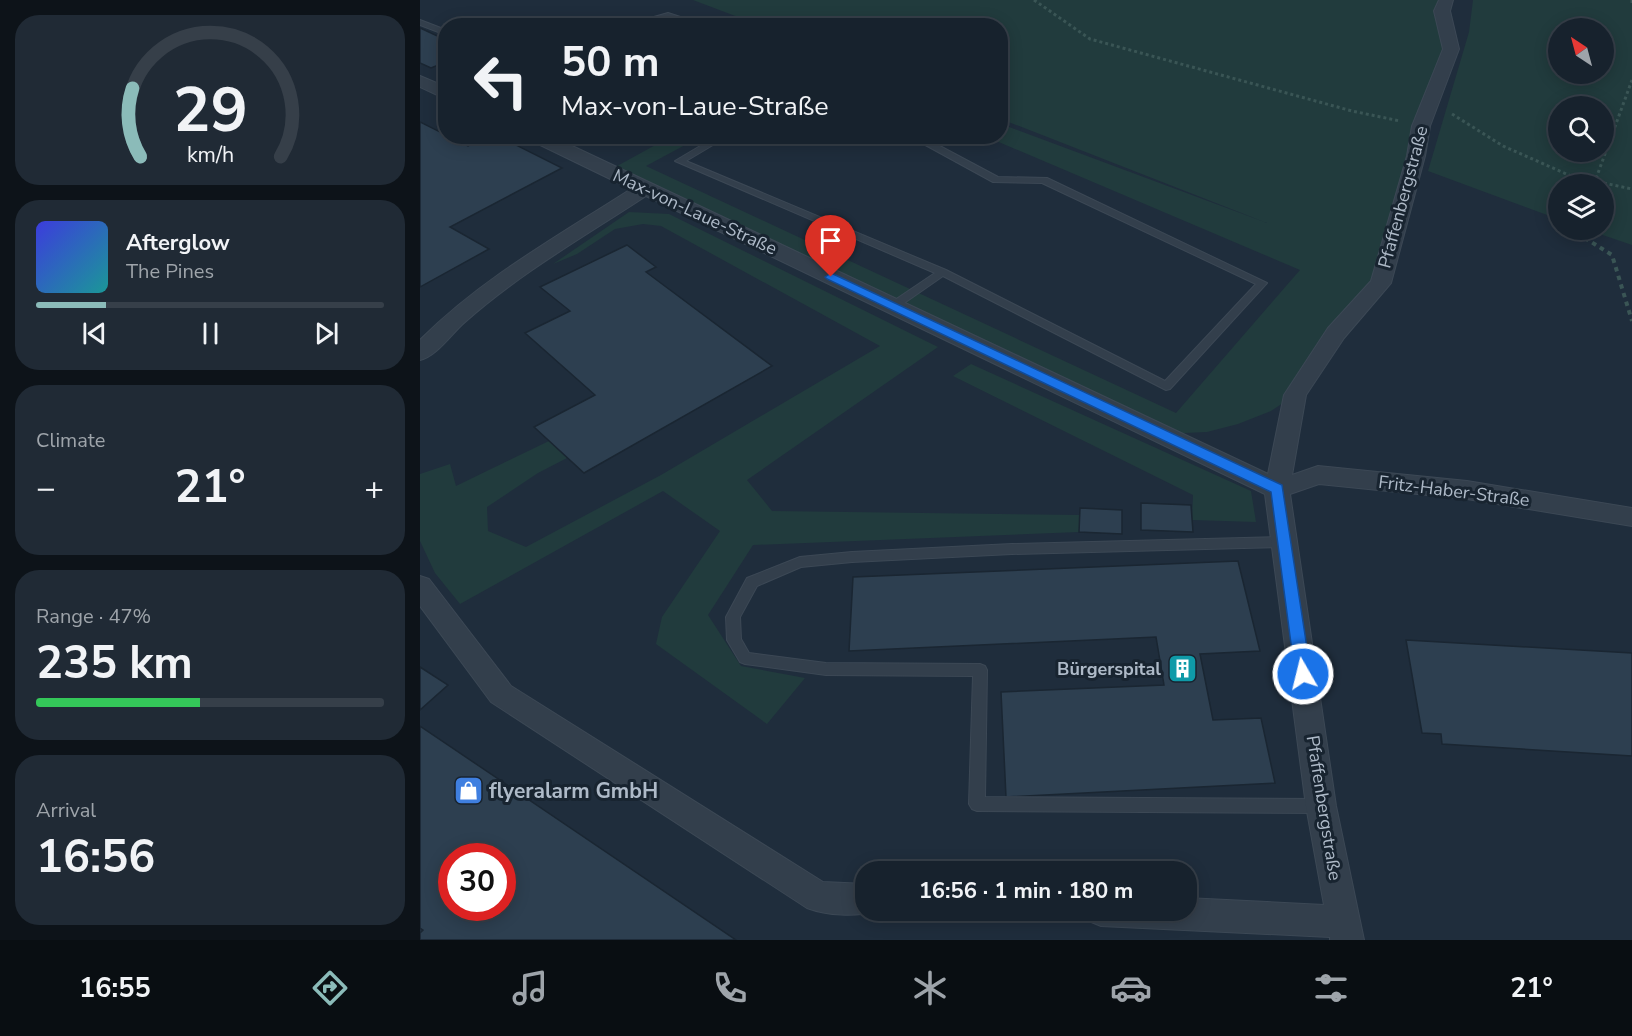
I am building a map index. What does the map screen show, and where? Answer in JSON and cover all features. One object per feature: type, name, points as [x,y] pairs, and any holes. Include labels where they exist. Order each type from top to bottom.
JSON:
[{"type":"street","name":"Pfaffenbergstraße","points":[[1346,931],[1322,806],[1278,489],[1295,395],[1336,333],[1381,283],[1416,156],[1421,126],[1451,49],[1443,11],[1446,0]]},
{"type":"street","points":[[420,81],[438,90]]},
{"type":"street","name":"Max-von-Laue-Straße","points":[[552,144],[1278,489]]},
{"type":"street","points":[[420,353],[441,330],[512,276],[645,189]]},
{"type":"street","name":"Fritz-Haber-Straße","points":[[1278,489],[1318,475],[1467,490],[1632,517]]},
{"type":"street","points":[[420,586],[501,694],[818,897],[855,899]]},
{"type":"street","points":[[1197,918],[1346,931]]},
{"type":"lane","points":[[656,18],[668,15],[678,18]]},
{"type":"lane","points":[[420,22],[438,30]]},
{"type":"lane","points":[[710,144],[679,161],[942,272],[1166,386],[1262,283],[1044,180],[996,180],[928,144]]},
{"type":"lane","points":[[893,306],[942,272]]},
{"type":"lane","points":[[1285,542],[1012,549],[852,557],[800,562],[752,582],[733,617],[734,640],[745,658],[826,669],[980,670],[977,804],[1322,806]]},
{"type":"path","points":[[1034,0],[1090,39],[1352,111],[1421,126]]},
{"type":"path","points":[[1598,174],[1632,80]]},
{"type":"path","points":[[1431,101],[1503,146],[1566,174]]},
{"type":"path","points":[[1614,186],[1632,189]]},
{"type":"path","points":[[1589,240],[1612,255],[1632,321]]},
{"type":"green space","points":[[693,0],[1446,0],[1451,49],[1381,283],[1295,395],[1271,411],[1238,424],[1207,432],[1163,434],[608,171],[657,144],[687,144],[646,166],[1176,413],[1300,270],[1003,144],[1008,144],[1008,127],[1267,223],[1008,122],[1008,18],[741,18]]},
{"type":"green space","points":[[1473,0],[1632,0],[1632,245],[1614,239],[1614,174],[1548,174],[1548,215],[1428,171],[1469,32]]},
{"type":"green space","points":[[629,212],[669,214],[938,347],[747,480],[772,511],[1080,515],[1079,532],[753,545],[708,615],[741,666],[805,678],[767,724],[656,644],[662,617],[720,531],[663,491],[460,604],[435,573],[420,541],[420,474],[450,464],[456,486],[549,441],[567,458],[538,473],[487,507],[488,531],[526,547],[661,475],[880,346],[661,226],[643,224],[615,229],[577,254],[553,264]]},
{"type":"green space","points":[[971,364],[1251,491],[1256,522],[1192,520],[1193,495],[953,376]]},
{"type":"building","points":[[420,28],[438,36],[438,65],[431,68],[420,63]]},
{"type":"building","points":[[420,122],[438,131],[438,144],[468,146],[472,144],[514,144],[562,168],[450,227],[489,249],[420,287]]},
{"type":"building","points":[[627,245],[656,267],[646,272],[772,366],[584,473],[534,427],[595,395],[525,333],[570,311],[540,287]]},
{"type":"building","points":[[1141,503],[1191,505],[1193,532],[1141,530]]},
{"type":"building","points":[[1080,508],[1122,510],[1122,534],[1079,532]]},
{"type":"building","name":"Bürgerspital","points":[[1238,561],[1260,651],[1200,654],[1213,720],[1261,718],[1275,783],[1006,797],[1001,692],[1164,685],[1156,637],[849,651],[853,577]]},
{"type":"building","points":[[1406,640],[1632,653],[1632,756],[1442,744],[1441,734],[1422,733]]},
{"type":"building","points":[[420,667],[448,685],[420,710]]},
{"type":"building","name":"flyeralarm GmbH","points":[[420,726],[736,940],[420,940],[420,933],[423,930],[420,928]]},
{"type":"place","name":"Bürgerspital","points":[[1182,669]]},
{"type":"place","name":"flyeralarm GmbH","points":[[468,791]]},
{"type":"route","points":[[831,277],[1278,489],[1303,674]]}]
